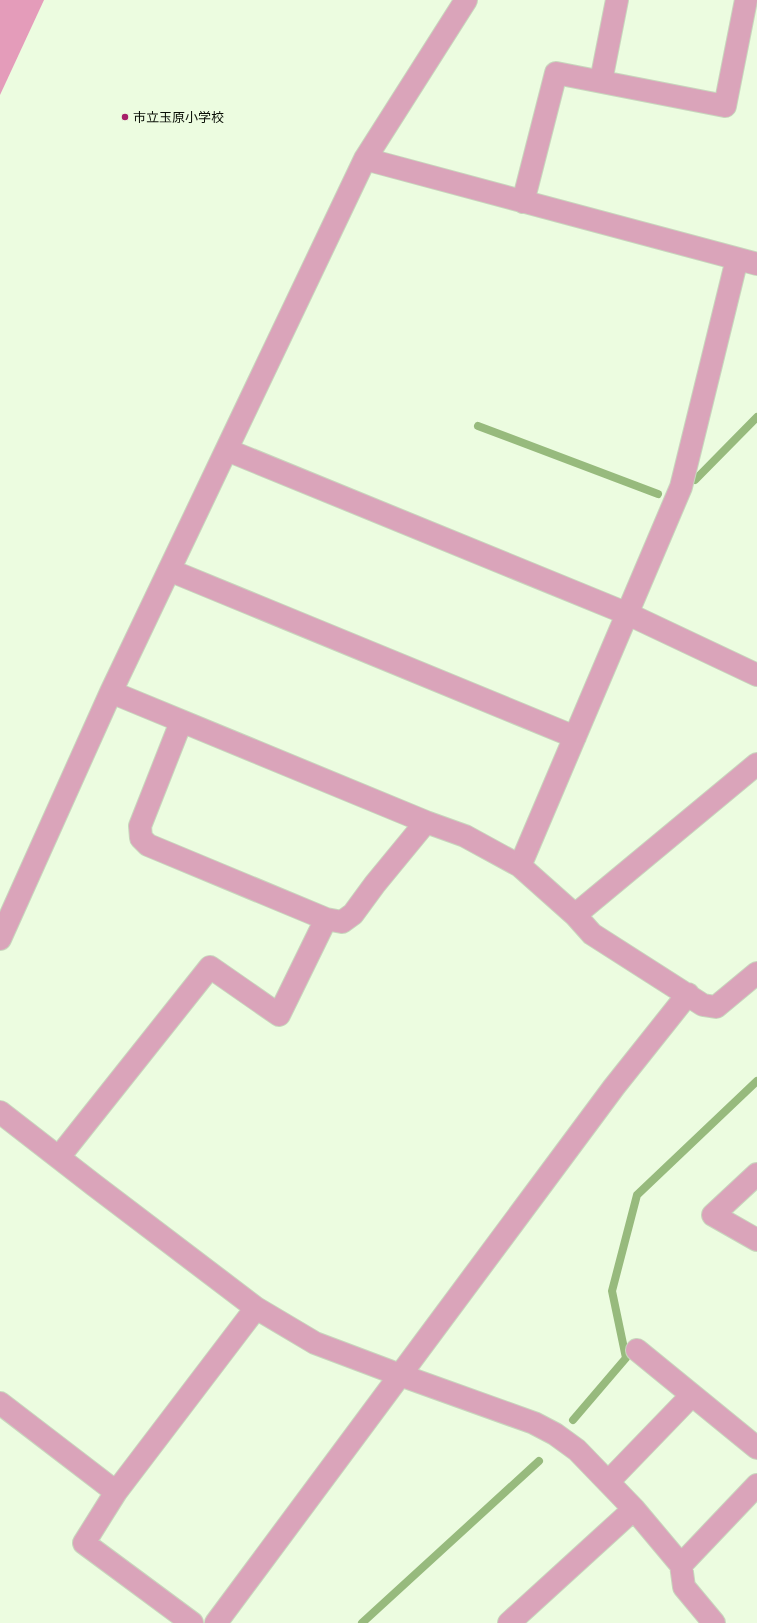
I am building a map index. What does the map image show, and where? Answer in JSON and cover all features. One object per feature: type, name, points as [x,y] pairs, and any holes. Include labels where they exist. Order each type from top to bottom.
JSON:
[{"type":"street","points":[[0,939],[111,692],[365,159],[466,0]]},
{"type":"street","points":[[601,81],[617,0]]},
{"type":"street","points":[[523,202],[556,73],[726,106],[746,0]]},
{"type":"street","points":[[365,159],[747,261],[681,487],[520,866]]},
{"type":"street","points":[[227,450],[628,614],[757,674]]},
{"type":"street","points":[[169,570],[575,737]]},
{"type":"street","points":[[111,692],[426,822],[465,836],[520,866],[575,915],[592,934],[703,1005],[716,1007],[757,973]]},
{"type":"street","points":[[181,722],[140,826],[141,838],[148,845],[326,919],[342,922],[353,914],[375,884],[426,822]]},
{"type":"street","points":[[575,915],[757,764]]},
{"type":"street","points":[[59,1157],[210,967],[279,1015],[326,919]]},
{"type":"street","points":[[216,1623],[614,1087],[688,994]]},
{"type":"street","points":[[0,1112],[256,1308],[315,1343],[534,1423],[555,1434],[577,1450],[634,1509],[681,1565],[684,1587],[714,1623]]},
{"type":"street","points":[[757,1174],[713,1216],[757,1240]]},
{"type":"street","points":[[192,1623],[84,1543],[116,1492],[256,1308]]},
{"type":"street","points":[[637,1350],[757,1448]]},
{"type":"street","points":[[608,1482],[692,1395]]},
{"type":"street","points":[[0,1403],[116,1492]]},
{"type":"street","points":[[681,1565],[757,1485]]},
{"type":"street","points":[[509,1623],[634,1509]]},
{"type":"shaded area","points":[[0,0],[44,0],[0,95]]},
{"type":"waterway","points":[[695,480],[757,417]]},
{"type":"waterway","points":[[478,426],[658,494]]},
{"type":"waterway","points":[[573,1420],[626,1358],[612,1291],[637,1195],[757,1081]]},
{"type":"waterway","points":[[362,1623],[539,1461]]},
{"type":"place","name":"市立玉原小学校","points":[[125,117]]}]
